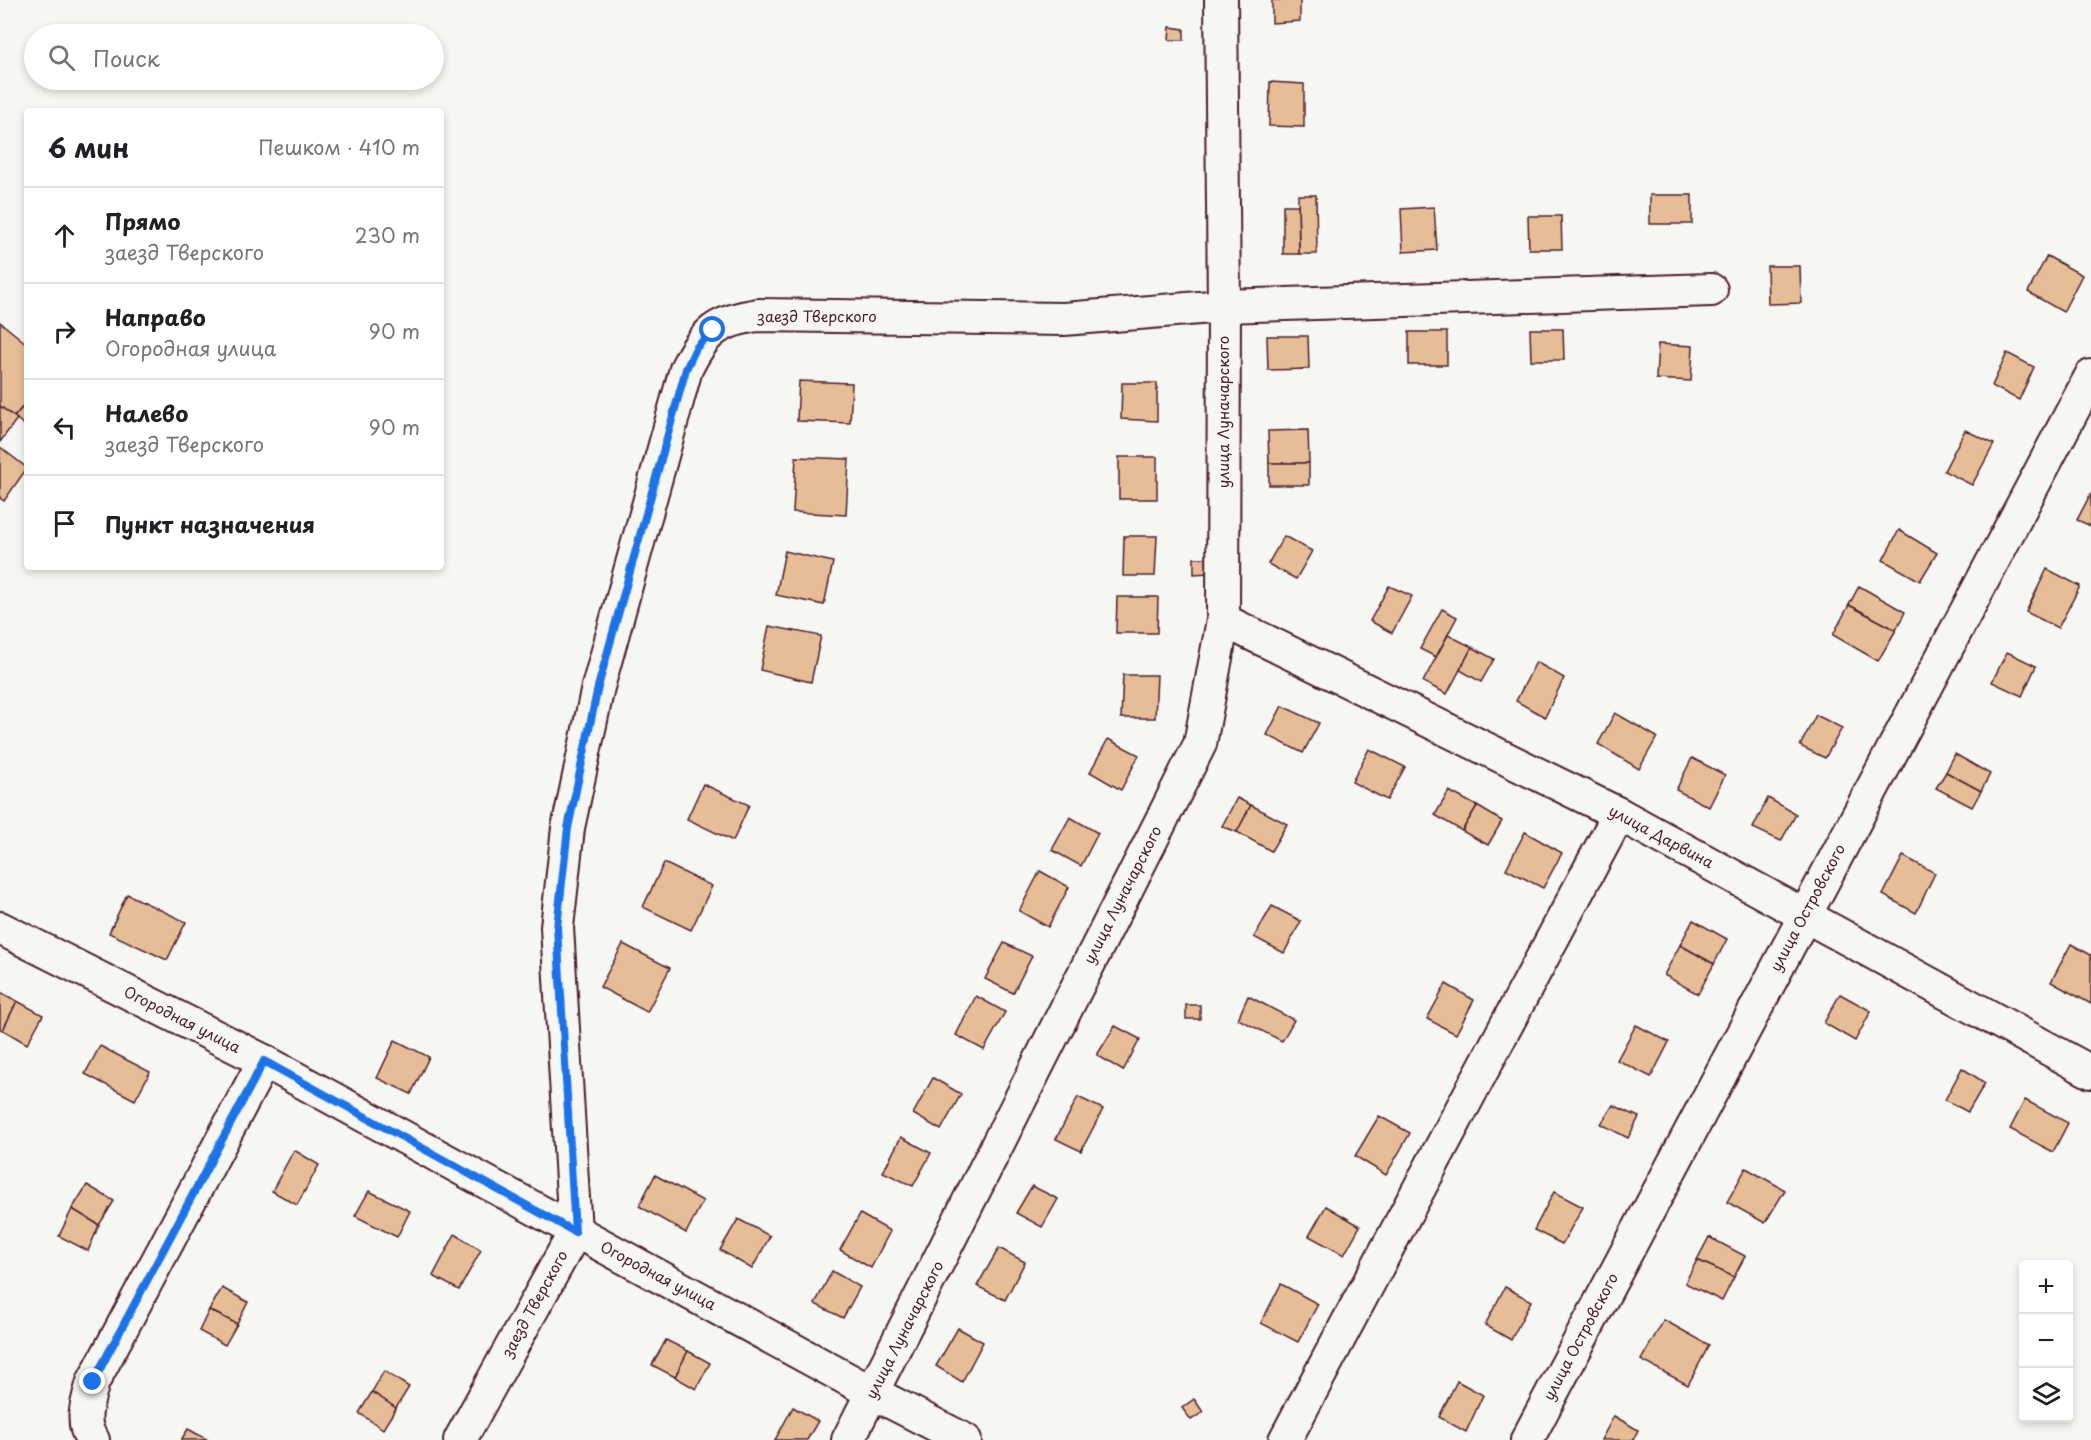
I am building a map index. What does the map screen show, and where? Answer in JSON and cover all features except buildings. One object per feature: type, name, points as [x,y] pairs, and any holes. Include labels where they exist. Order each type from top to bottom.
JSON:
[{"type":"street","name":"улица Луначарского","points":[[848,1440],[1200,744],[1223,620],[1224,306],[1221,0]]},
{"type":"street","points":[[1224,306],[1711,290]]},
{"type":"street","name":"заезд Тверского","points":[[460,1440],[575,1232],[557,927],[568,828],[601,675],[686,369],[696,348],[713,330],[735,319],[758,315],[1064,319],[1224,306]]},
{"type":"street","name":"улица Островского","points":[[1527,1440],[2091,376]]},
{"type":"street","name":"улица Дарвина","points":[[1223,620],[1619,814],[2091,1072]]},
{"type":"street","points":[[1286,1440],[1619,814]]},
{"type":"street","name":"Огородная улица","points":[[0,928],[264,1061],[575,1232],[873,1393],[965,1440]]},
{"type":"street","points":[[93,1440],[87,1433],[85,1412],[93,1382],[264,1061]]},
{"type":"route","points":[[93,1382],[264,1061],[575,1232],[557,927],[568,828],[598,687],[686,369],[696,348],[713,330]]}]
